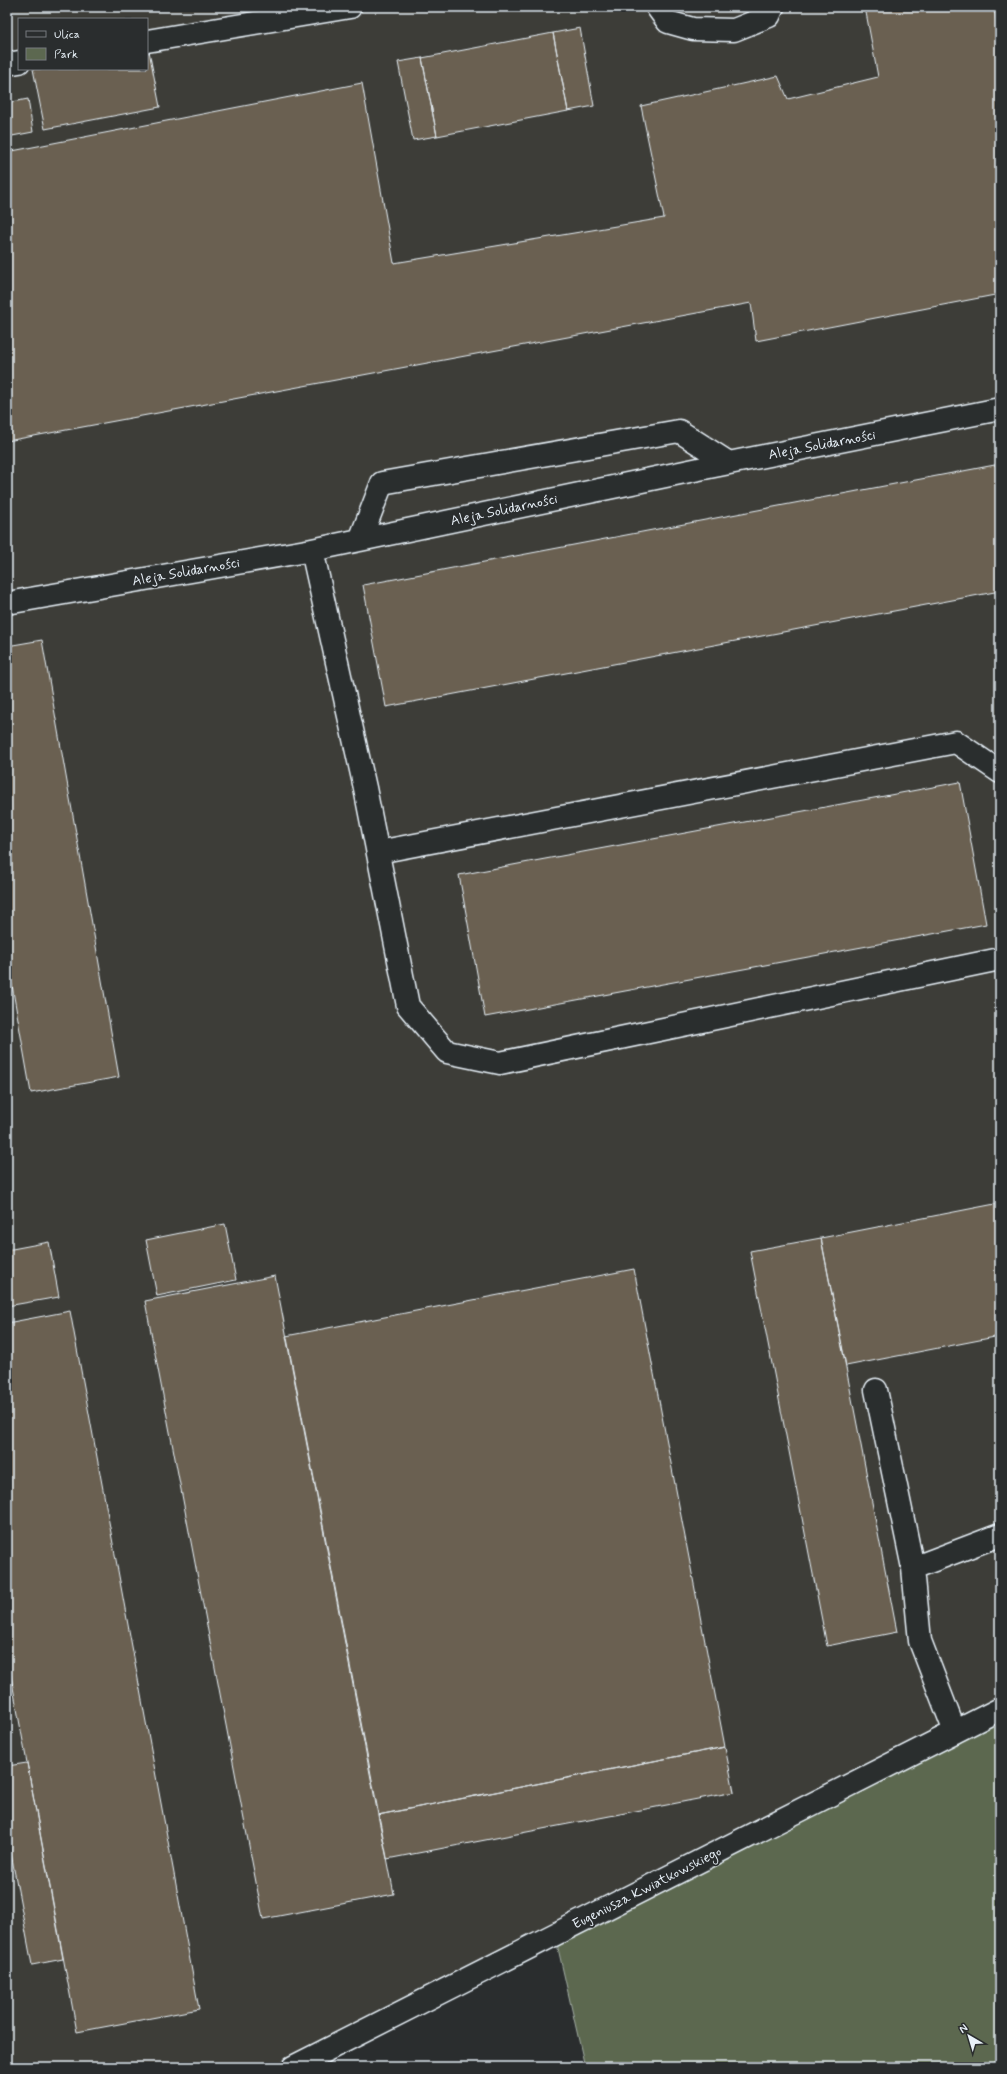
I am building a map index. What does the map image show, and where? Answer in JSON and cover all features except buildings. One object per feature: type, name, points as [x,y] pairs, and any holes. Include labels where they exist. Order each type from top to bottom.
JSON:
[{"type":"street","points":[[148,41],[350,7]]},
{"type":"street","points":[[657,7],[668,22],[693,29],[734,30],[769,16],[773,7]]},
{"type":"street","points":[[7,64],[18,62]]},
{"type":"street","name":"Aleja Solidarności","points":[[7,603],[312,550],[729,463],[1000,409]]},
{"type":"street","points":[[360,540],[382,483],[679,431],[729,463]]},
{"type":"street","points":[[312,550],[365,788],[408,1006],[448,1052],[500,1063],[1000,960]]},
{"type":"street","points":[[378,852],[956,742],[1000,772]]},
{"type":"street","points":[[876,1390],[913,1568],[920,1641],[955,1732]]},
{"type":"street","points":[[913,1568],[1000,1535]]},
{"type":"street","name":"Eugeniusza Kwiatkowskiego","points":[[293,2067],[1000,1709]]},
{"type":"shaded area","points":[[7,7],[1000,7],[1000,1709],[293,2067],[7,2067]]},
{"type":"green space","points":[[1000,1709],[1000,2067],[585,2067],[555,1935]]}]
